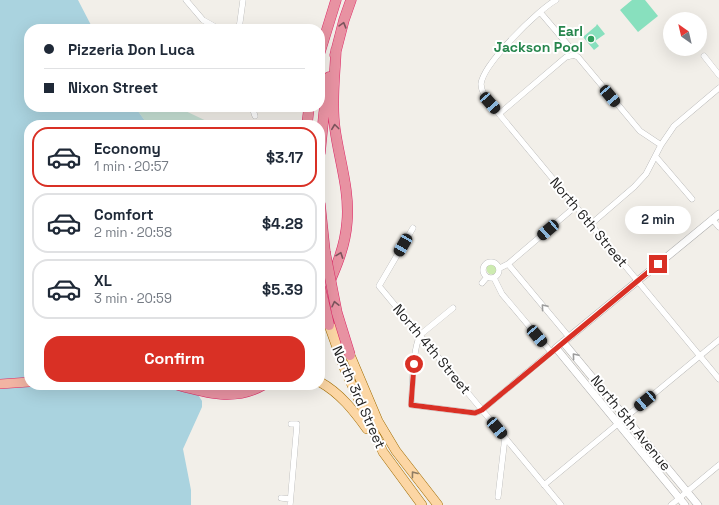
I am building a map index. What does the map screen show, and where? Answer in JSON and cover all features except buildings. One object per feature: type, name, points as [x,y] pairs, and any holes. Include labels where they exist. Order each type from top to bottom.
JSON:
[{"type":"highway","points":[[325,36],[336,0]]},
{"type":"highway","points":[[325,109],[328,82],[336,50],[352,0]]},
{"type":"highway","points":[[325,292],[344,246],[347,220],[346,198],[333,109],[336,50]]},
{"type":"highway","points":[[325,252],[337,312],[350,355]]},
{"type":"highway","points":[[0,384],[24,382]]},
{"type":"highway","points":[[197,390],[230,394],[250,390]]},
{"type":"main road","name":"North 3rd Street","points":[[325,327],[335,328],[350,355],[378,421],[396,451],[438,505]]},
{"type":"main road","name":"North 3rd Street","points":[[325,327],[357,400],[383,452],[422,505]]},
{"type":"main road","points":[[325,385],[336,393],[349,406],[383,452]]},
{"type":"street","points":[[186,0],[203,20],[210,24]]},
{"type":"street","points":[[240,24],[243,0]]},
{"type":"street","name":"North 6th Street","points":[[556,0],[540,12],[487,69],[482,79],[482,88],[490,103],[719,379]]},
{"type":"street","points":[[540,12],[568,45]]},
{"type":"street","points":[[499,114],[566,57],[574,55],[578,57],[640,131],[661,145]]},
{"type":"street","points":[[704,56],[719,75]]},
{"type":"street","points":[[591,224],[634,188],[646,174],[661,145],[679,121],[719,88]]},
{"type":"street","points":[[254,112],[255,116]]},
{"type":"street","points":[[656,157],[692,199]]},
{"type":"street","points":[[500,268],[508,264],[576,206]]},
{"type":"street","points":[[454,308],[420,335],[415,350],[411,405],[475,413],[482,410],[719,214]]},
{"type":"street","points":[[712,219],[719,228]]},
{"type":"street","name":"North 4th Street","points":[[413,228],[379,286],[561,505]]},
{"type":"street","points":[[482,283],[491,277],[499,274],[500,268],[498,264],[490,261],[486,263],[483,270],[484,274],[491,277],[502,294],[553,350]]},
{"type":"street","points":[[508,264],[566,339]]},
{"type":"street","name":"North 5th Avenue","points":[[566,339],[626,417],[698,505]]},
{"type":"street","points":[[544,485],[719,340]]},
{"type":"street","name":"North 5th Avenue","points":[[553,350],[618,423],[685,505]]},
{"type":"street","points":[[281,498],[290,502],[294,424]]},
{"type":"street","points":[[498,497],[505,437]]},
{"type":"street","points":[[671,505],[719,465]]},
{"type":"green space","points":[[632,0],[645,0],[658,16],[638,32],[620,10]]},
{"type":"green space","name":"Earl Jackson Pool","points":[[597,24],[605,34],[595,41],[599,46],[594,50],[583,37]]},
{"type":"green space","points":[[139,112],[188,112],[204,120],[144,120]]},
{"type":"green space","points":[[492,263],[496,265],[498,269],[496,273],[492,275],[488,273],[486,269],[488,265]]},
{"type":"water","points":[[0,0],[78,0],[90,24],[24,24],[24,112],[139,112],[144,120],[24,120],[24,390],[195,390],[202,401],[202,407],[183,449],[191,490],[191,505],[0,505]]},
{"type":"place","name":"Earl Jackson Pool","points":[[591,39]]},
{"type":"route","points":[[414,364],[411,405],[475,413],[482,410],[658,264]]}]
